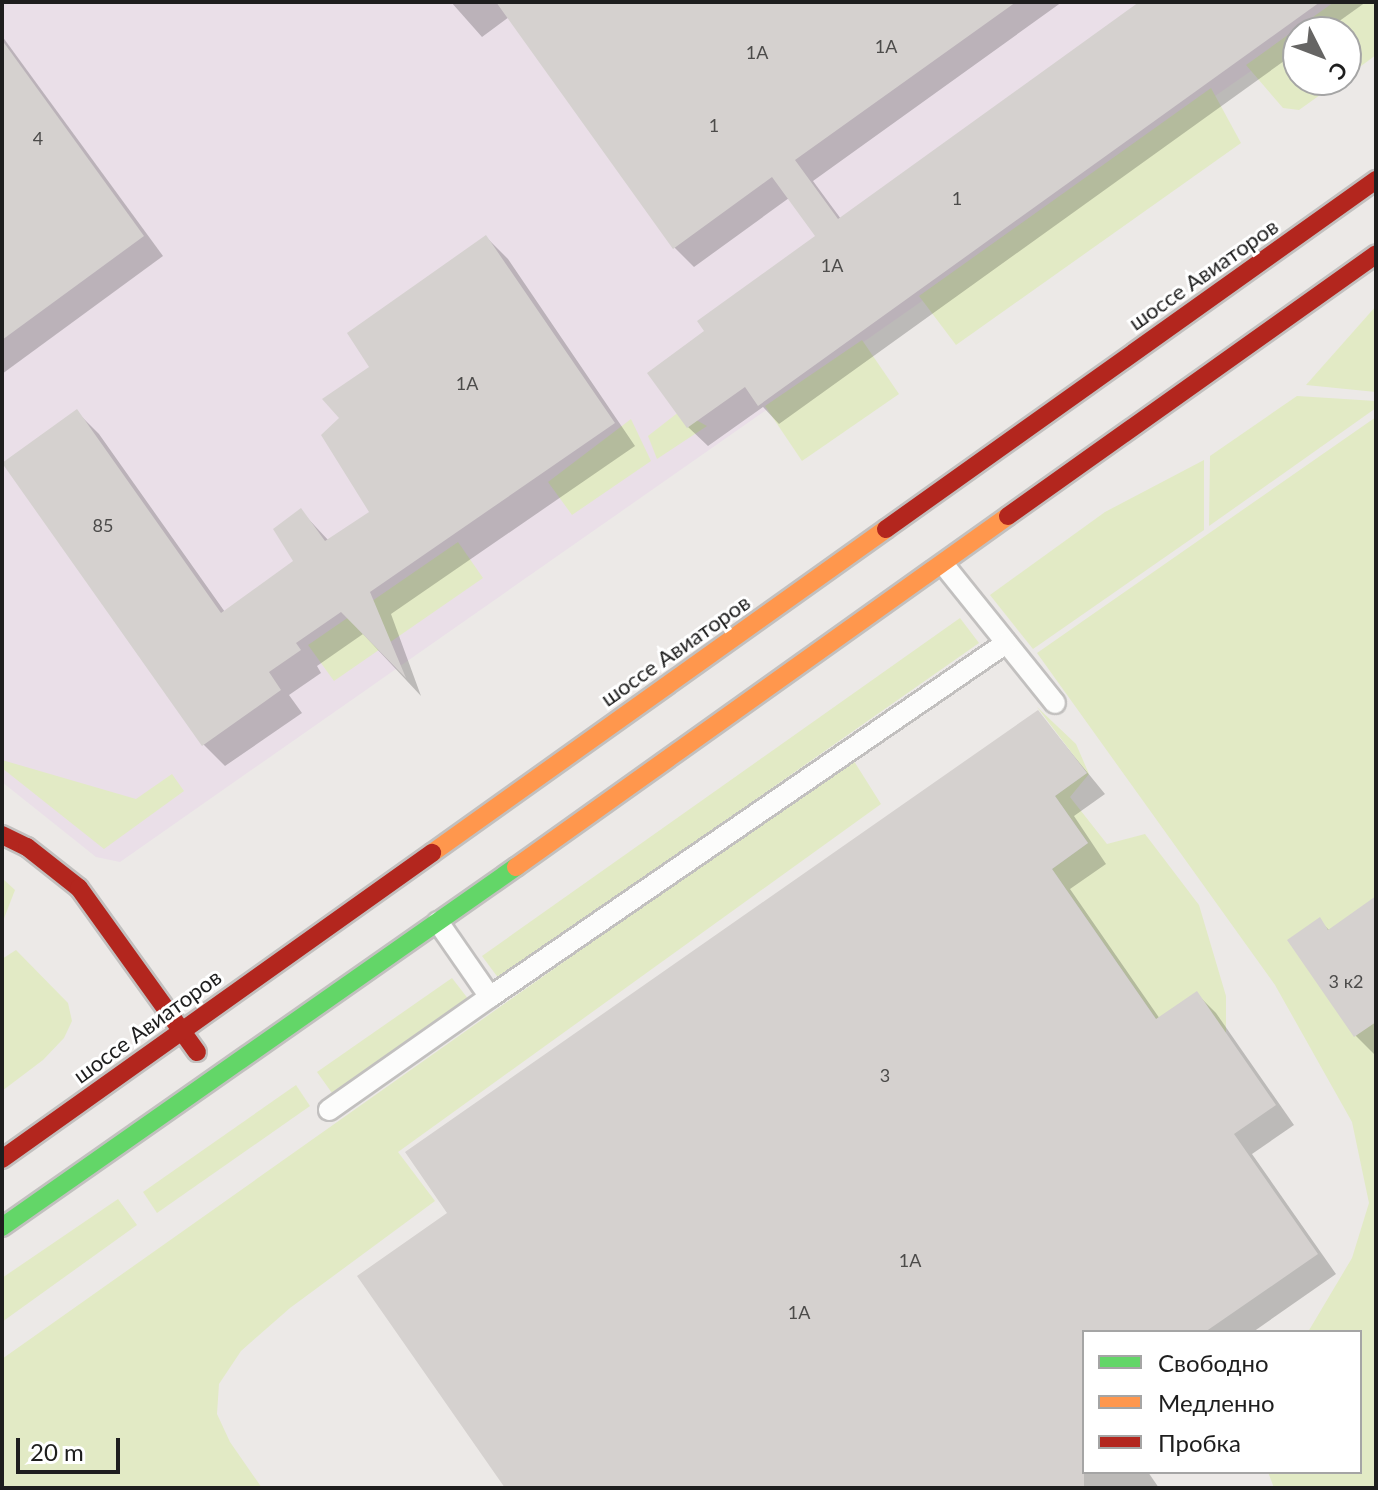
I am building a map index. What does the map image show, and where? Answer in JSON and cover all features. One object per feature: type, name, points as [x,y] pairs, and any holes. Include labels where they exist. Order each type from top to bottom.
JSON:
[{"type":"main road","name":"шоссе Авиаторов","points":[[2,1159],[1376,180]]},
{"type":"main road","points":[[2,1227],[215,1081],[944,565],[1376,254]]},
{"type":"main road","points":[[2,835],[27,847],[79,888],[182,1028],[215,1081]]},
{"type":"lane","points":[[944,565],[1055,703]]},
{"type":"lane","points":[[329,1110],[1006,643]]},
{"type":"lane","points":[[438,922],[490,997]]},
{"type":"shaded area","points":[[2,2],[1350,2],[1326,16],[1282,16],[1282,49],[120,862],[96,857],[2,782]]},
{"type":"green space","points":[[1334,2],[1376,2],[1376,55],[1362,65],[1362,16],[1314,16]]},
{"type":"green space","points":[[1282,39],[1282,96],[1319,96],[1299,110],[1283,108],[1246,65]]},
{"type":"green space","points":[[1211,88],[1241,143],[956,345],[919,296]]},
{"type":"green space","points":[[1376,306],[1376,392],[1306,385]]},
{"type":"green space","points":[[862,340],[899,394],[802,461],[765,406]]},
{"type":"green space","points":[[1297,396],[1376,401],[1376,408],[1209,526],[1210,456]]},
{"type":"green space","points":[[680,411],[707,426],[657,459],[648,436]]},
{"type":"green space","points":[[1376,417],[1376,1488],[1274,1488],[1269,1474],[1362,1474],[1362,1330],[1309,1330],[1352,1258],[1369,1203],[1352,1122],[1275,985],[1037,653]]},
{"type":"green space","points":[[631,419],[651,461],[572,515],[548,482]]},
{"type":"green space","points":[[1204,460],[1204,530],[1033,649],[990,595],[1105,512]]},
{"type":"green space","points":[[458,542],[483,578],[334,681],[308,645]]},
{"type":"green space","points":[[960,618],[979,643],[499,979],[482,956]]},
{"type":"green space","points":[[1037,707],[1076,744],[1089,774],[1070,797],[1107,844],[1145,834],[1199,905],[1226,996],[1226,1033],[1156,1019],[1052,869],[1088,843],[1055,796],[1087,773]]},
{"type":"green space","points":[[852,758],[881,804],[398,1152],[435,1201],[290,1308],[241,1351],[219,1384],[217,1414],[230,1442],[262,1488],[2,1488],[2,1359]]},
{"type":"green space","points":[[2,760],[136,799],[172,774],[184,791],[104,849],[2,768]]},
{"type":"green space","points":[[2,878],[15,890],[3,921],[2,921]]},
{"type":"green space","points":[[16,950],[68,1003],[72,1021],[64,1038],[43,1060],[2,1091],[2,959]]},
{"type":"green space","points":[[452,978],[469,1000],[332,1093],[317,1072]]},
{"type":"green space","points":[[296,1085],[310,1106],[157,1213],[143,1192]]},
{"type":"green space","points":[[118,1199],[137,1225],[2,1322],[2,1278]]},
{"type":"building","points":[[496,2],[1016,2],[795,160],[838,219],[1139,2],[1320,2],[1301,16],[1282,16],[1282,29],[758,406],[745,387],[687,428],[647,373],[704,331],[697,321],[815,236],[772,177],[673,249]]},
{"type":"building","points":[[2,40],[144,236],[2,340]]},
{"type":"building","points":[[486,235],[615,423],[370,592],[406,678],[341,612],[296,643],[301,650],[269,672],[281,690],[202,746],[2,463],[77,409],[221,613],[293,561],[273,529],[301,508],[325,541],[369,512],[321,435],[339,418],[322,399],[369,367],[347,333]]},
{"type":"building","points":[[1038,710],[1087,773],[1055,796],[1088,843],[1052,869],[1156,1019],[1197,991],[1276,1105],[1234,1134],[1318,1254],[1208,1330],[1082,1330],[1084,1488],[505,1488],[357,1276],[447,1213],[405,1152]]},
{"type":"building","points":[[1376,896],[1376,1022],[1354,1037],[1287,940],[1320,917],[1328,930]]},
{"type":"traffic: fast","points":[[2,1227],[516,867]]},
{"type":"traffic: slow","points":[[516,867],[1008,516]]},
{"type":"traffic: slow","points":[[432,853],[886,529]]},
{"type":"traffic: jam","points":[[886,529],[1376,180]]},
{"type":"traffic: jam","points":[[1008,516],[1376,254]]},
{"type":"traffic: jam","points":[[2,835],[27,847],[79,888],[197,1052]]},
{"type":"traffic: jam","points":[[2,1159],[432,853]]}]
